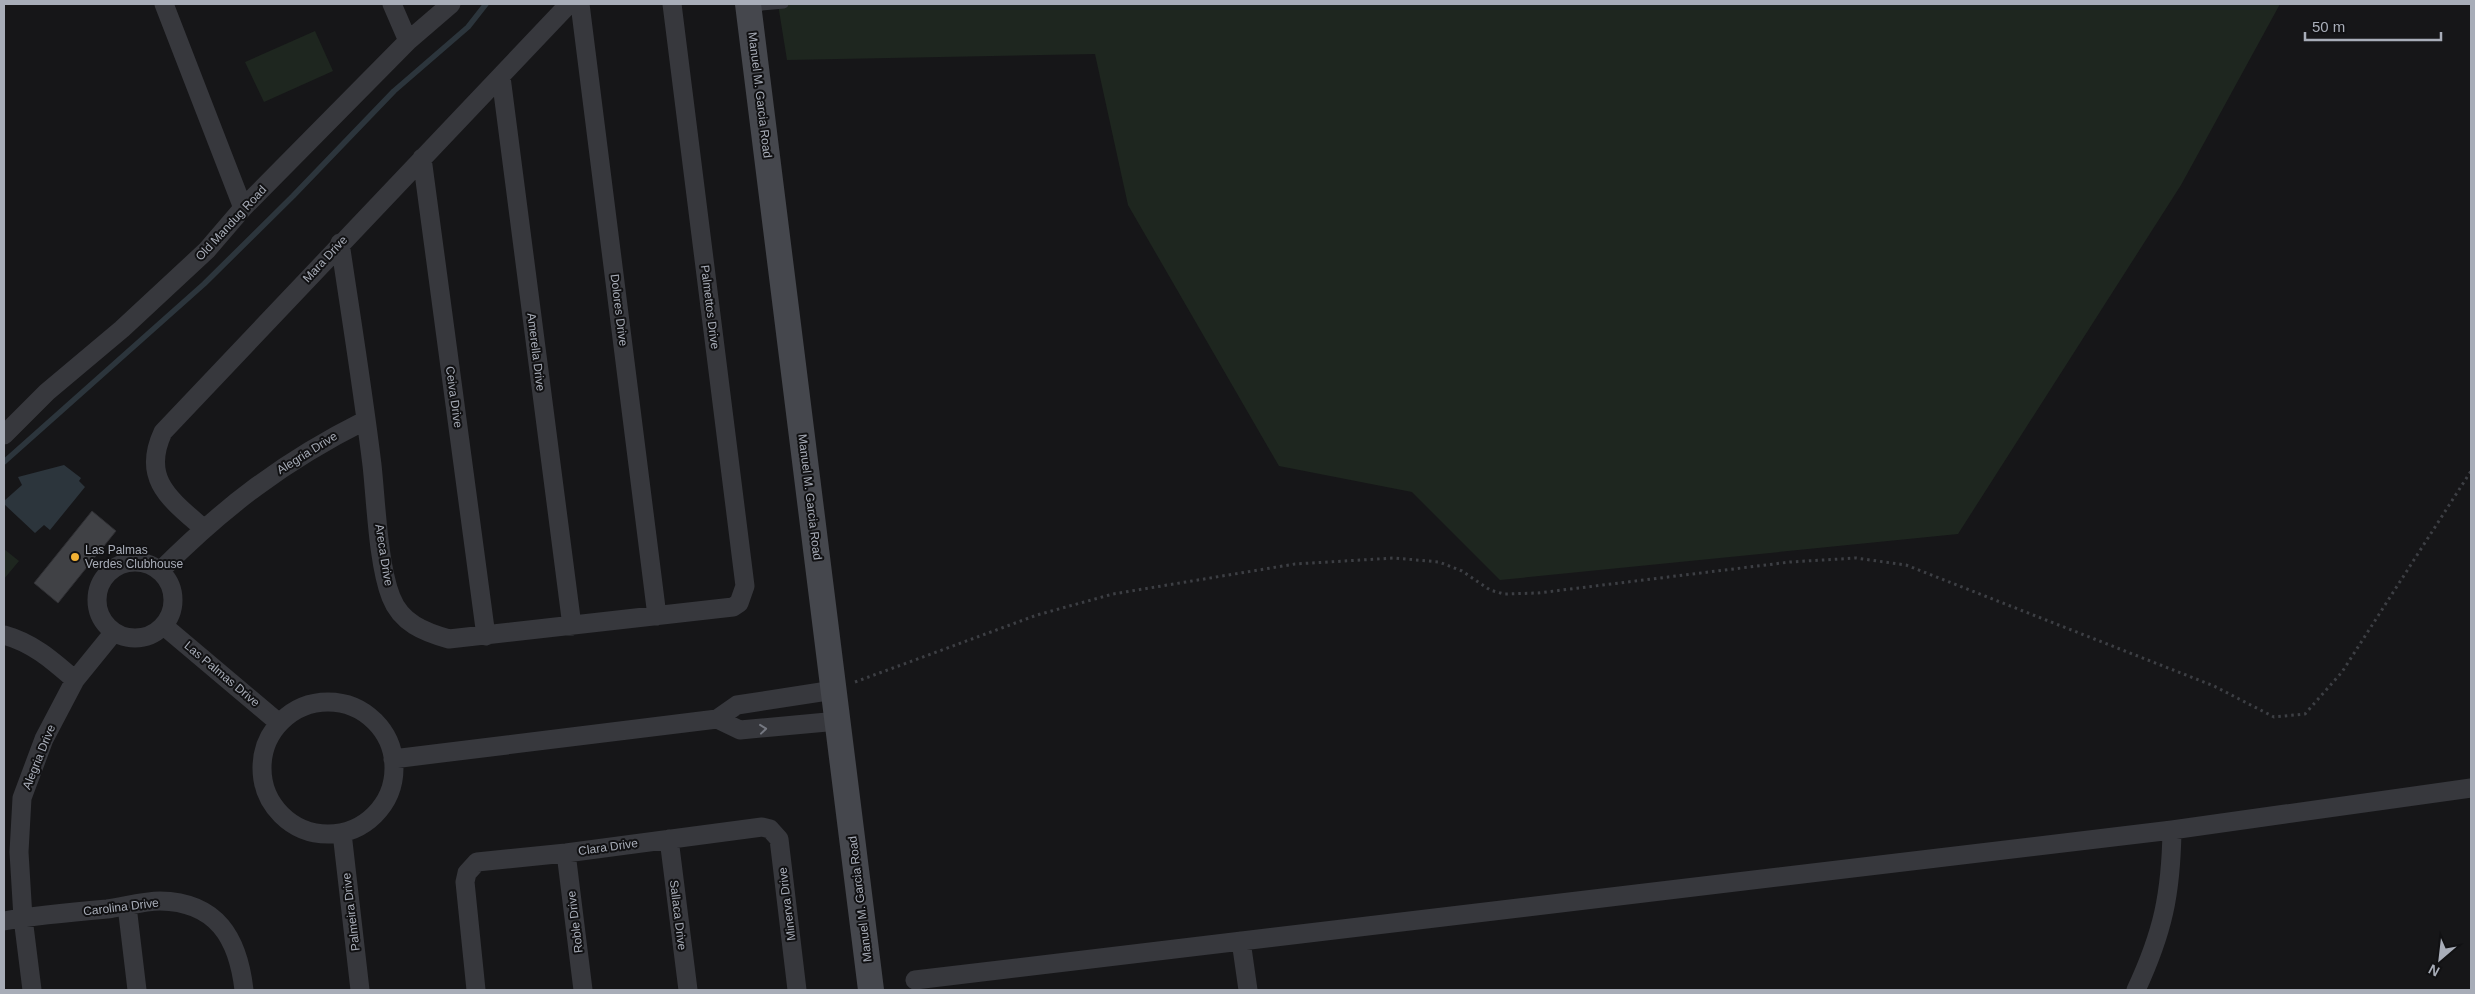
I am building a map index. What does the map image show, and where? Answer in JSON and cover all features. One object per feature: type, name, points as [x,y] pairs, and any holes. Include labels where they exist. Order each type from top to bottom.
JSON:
[{"type":"main road","name":"Manuel M. Garcia Road","points":[[749,5],[871,990]]},
{"type":"street","points":[[164,4],[243,208]]},
{"type":"street","points":[[392,4],[408,41]]},
{"type":"street","name":"Old Mandug Road","points":[[4,435],[47,392],[122,329],[207,250],[243,208],[408,41],[452,4]]},
{"type":"street","name":"Mara Drive","points":[[203,528],[176,504],[159,484],[154,462],[156,446],[163,432],[340,243],[570,4]]},
{"type":"street","name":"Dolores Drive","points":[[580,4],[658,616]]},
{"type":"street","name":"Palmettos Drive","points":[[672,4],[745,586],[739,603],[734,607]]},
{"type":"street","name":"Amerella Drive","points":[[501,77],[572,626]]},
{"type":"street","name":"Ceiva Drive","points":[[422,158],[486,636]]},
{"type":"street","name":"Areca Drive","points":[[340,243],[366,420],[383,562],[391,596],[404,618],[424,632],[449,640],[734,607]]},
{"type":"street","name":"Alegria Drive","points":[[160,571],[203,528],[243,495],[319,443],[366,420]]},
{"type":"street","points":[[134,562],[148,564],[160,571],[170,583],[174,598],[172,613],[164,626],[156,633],[140,638],[124,637],[114,632],[104,622],[98,610],[97,596],[101,583],[109,572],[121,564],[134,562]]},
{"type":"street","name":"Las Palmas Drive","points":[[164,626],[279,723]]},
{"type":"street","name":"Alegria Drive","points":[[32,990],[23,918],[19,852],[22,798],[44,740],[75,680],[114,632]]},
{"type":"street","points":[[4,635],[20,639],[38,648],[75,680]]},
{"type":"street","points":[[393,759],[717,719],[737,705],[834,690]]},
{"type":"street","points":[[323,702],[347,705],[369,717],[385,735],[393,759],[393,778],[384,803],[376,814],[360,826],[342,833],[323,834],[305,830],[288,821],[275,808],[266,792],[262,774],[262,756],[268,738],[279,723],[299,708],[323,702]]},
{"type":"street","points":[[717,719],[740,730],[838,721]]},
{"type":"street","points":[[914,980],[2172,830],[2471,788]]},
{"type":"street","name":"Clara Drive","points":[[476,990],[464,882],[467,873],[477,862],[566,853],[762,827]]},
{"type":"street","name":"Minerva Drive","points":[[762,827],[770,829],[779,839],[797,990]]},
{"type":"street","points":[[2136,990],[2149,961],[2166,913],[2171,869],[2172,830]]},
{"type":"street","name":"Palmeira Drive","points":[[342,833],[360,990]]},
{"type":"street","name":"Sallaca Drive","points":[[669,839],[688,990]]},
{"type":"street","name":"Roble Drive","points":[[566,853],[583,990]]},
{"type":"street","name":"Carolina Drive","points":[[4,921],[158,901],[196,907],[215,919],[231,939],[241,965],[244,990]]},
{"type":"street","points":[[127,906],[138,990]]},
{"type":"street","points":[[1241,941],[1248,990]]},
{"type":"lane","points":[[749,5],[784,4]]},
{"type":"path","points":[[834,690],[1037,615],[1113,594],[1295,564],[1394,558],[1439,562],[1462,571],[1490,590],[1504,594],[1538,593],[1790,562],[1856,558],[1906,565],[2214,686],[2274,718],[2305,714],[2342,672],[2471,471]]},
{"type":"shaded area","points":[[778,4],[2280,4],[2181,185],[1958,534],[1500,580],[1412,492],[1279,466],[1128,205],[1095,54],[787,60]]},
{"type":"shaded area","points":[[315,31],[333,71],[264,102],[245,62]]},
{"type":"shaded area","points":[[64,465],[81,478],[79,481],[85,487],[50,530],[44,525],[35,533],[4,504],[4,501],[22,485],[18,477]]},
{"type":"shaded area","points":[[4,549],[19,561],[4,579]]},
{"type":"building","name":"Las Palmas Verdes Clubhouse","points":[[92,511],[116,531],[58,603],[34,583]]},
{"type":"waterway","points":[[4,462],[204,284],[293,196],[394,91],[468,27],[486,4]]},
{"type":"place","name":"Las Palmas Verdes Clubhouse","points":[[75,557]]}]
